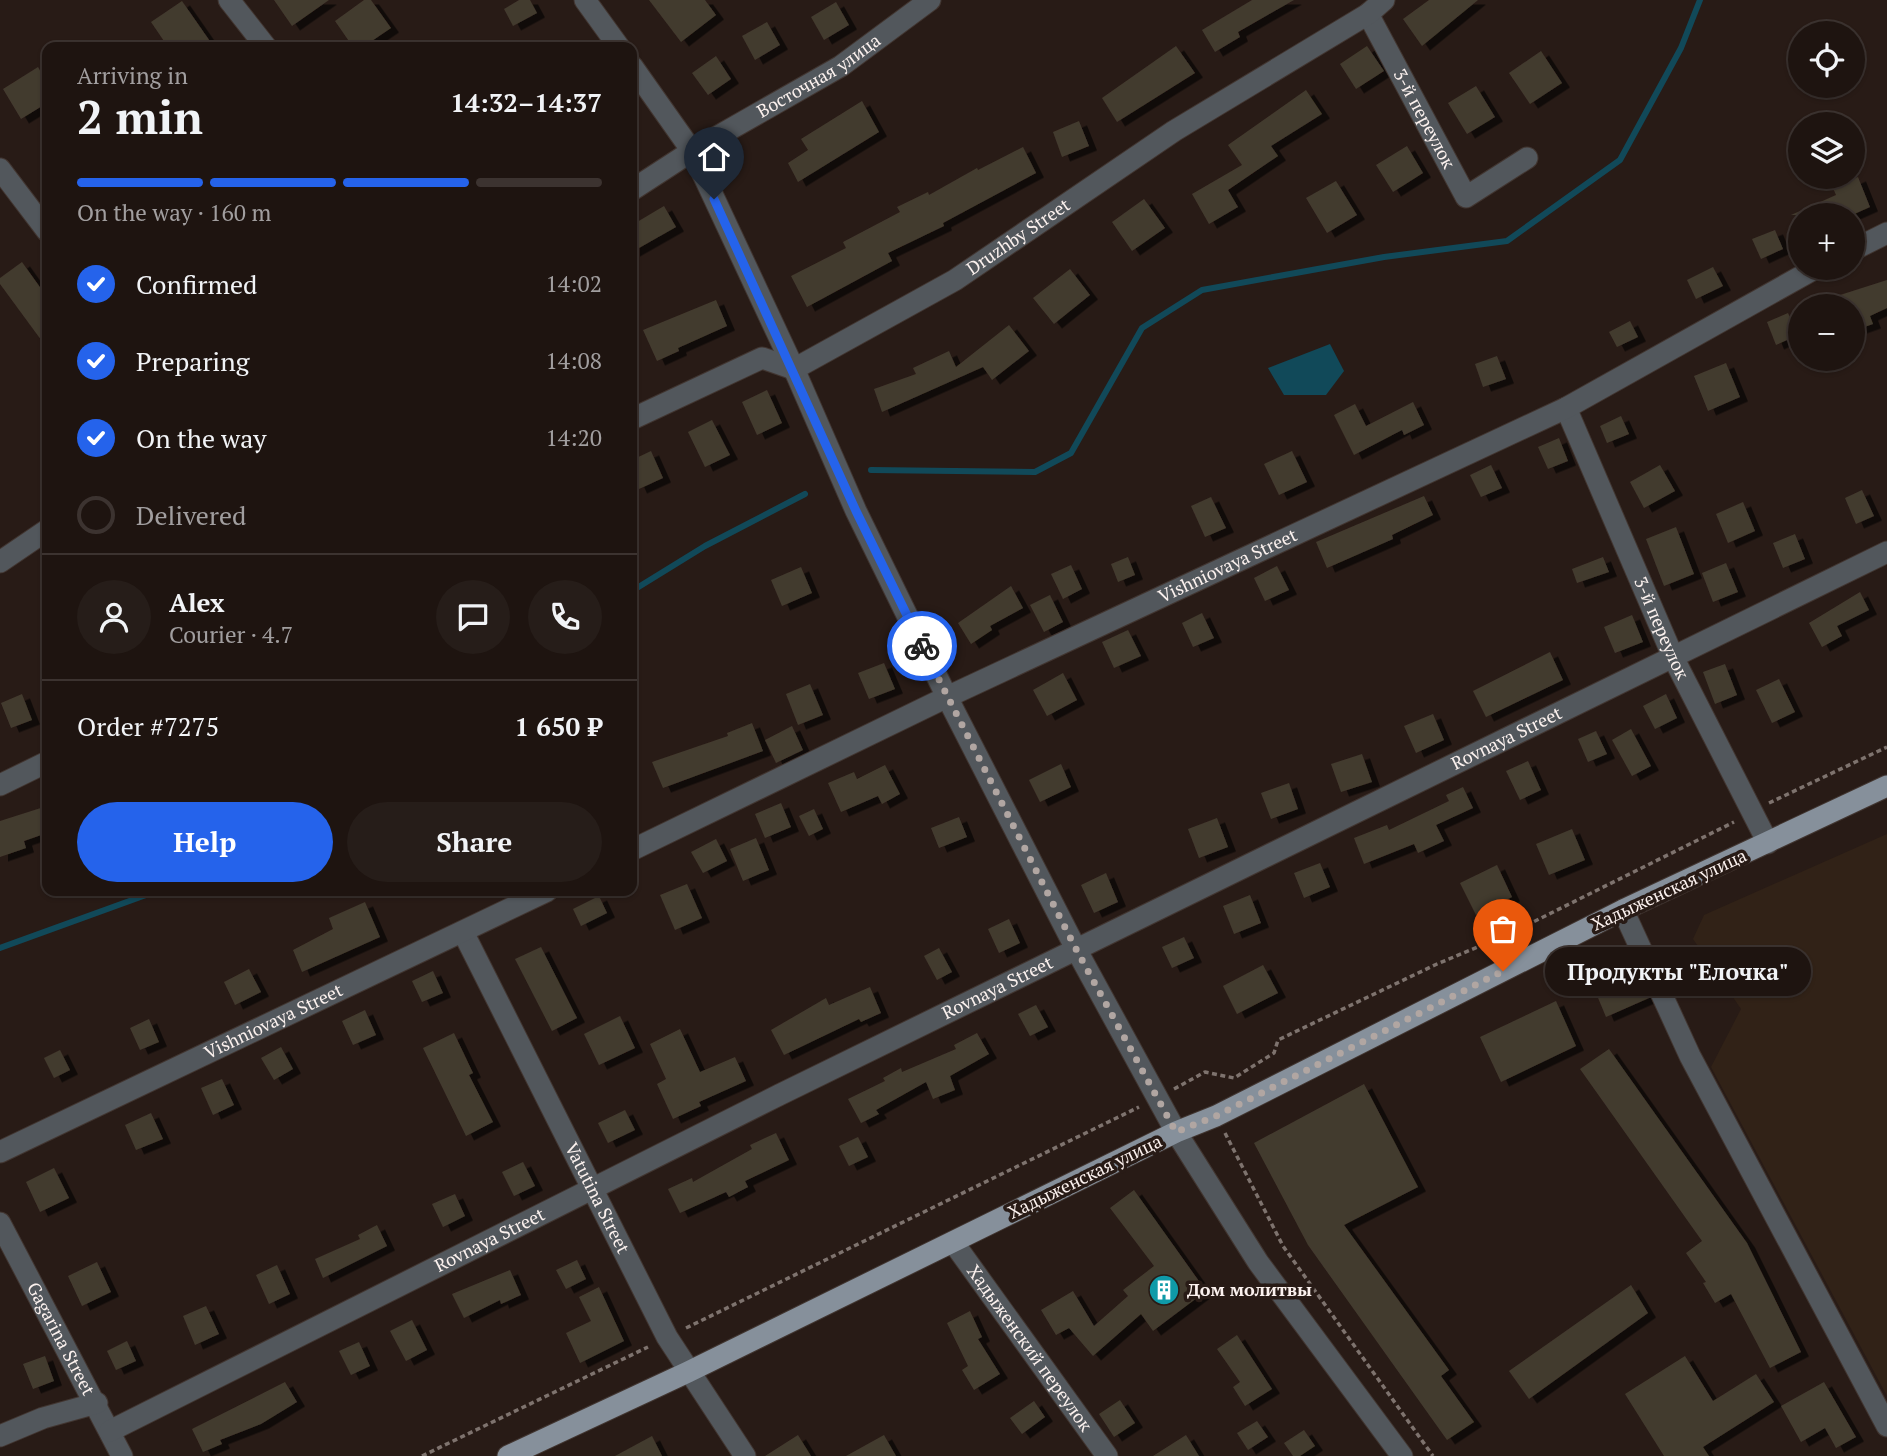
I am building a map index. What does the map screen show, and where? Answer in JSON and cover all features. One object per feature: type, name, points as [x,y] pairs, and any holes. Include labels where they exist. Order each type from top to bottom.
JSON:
[{"type":"main road","name":"Хадыженская улица","points":[[508,1456],[1176,1132],[1216,1116],[1623,910],[1887,786]]},
{"type":"street","points":[[229,0],[262,42]]},
{"type":"street","points":[[585,0],[615,42]]},
{"type":"street","name":"Восточная улица","points":[[637,187],[692,150],[841,66],[930,0]]},
{"type":"street","name":"3-й переулок","points":[[1376,7],[1466,197],[1527,158]]},
{"type":"street","name":"Druzhby Street","points":[[794,369],[955,280],[1174,131],[1376,7]]},
{"type":"street","points":[[637,73],[692,150],[794,369],[856,511],[947,697],[1076,949],[1176,1132],[1258,1262],[1402,1456]]},
{"type":"street","points":[[0,169],[42,224]]},
{"type":"street","points":[[1865,244],[1887,233]]},
{"type":"street","name":"Vishniovaya Street","points":[[637,848],[947,697],[1566,408],[1795,280]]},
{"type":"street","points":[[637,417],[762,358],[794,369]]},
{"type":"street","name":"3-й переулок","points":[[1566,408],[1674,659],[1768,843]]},
{"type":"street","points":[[0,562],[42,533]]},
{"type":"street","name":"Rovnaya Street","points":[[110,1431],[1076,949],[1674,659],[1887,552]]},
{"type":"street","points":[[0,785],[42,764]]},
{"type":"street","name":"Vishniovaya Street","points":[[0,1152],[537,896]]},
{"type":"street","points":[[1623,910],[1690,1056],[1887,1426]]},
{"type":"street","name":"Vatutina Street","points":[[463,932],[592,1191],[688,1371],[745,1456]]},
{"type":"street","name":"Gagarina Street","points":[[0,1223],[97,1403],[122,1456]]},
{"type":"street","name":"Хадыженский переулок","points":[[953,1242],[1107,1456]]},
{"type":"street","points":[[0,1436],[43,1418],[97,1403]]},
{"type":"path","points":[[1216,1116],[1283,1246],[1433,1456]]},
{"type":"shaded area","points":[[1887,834],[1887,1396],[1711,1067],[1741,1009],[1693,939],[1704,915]]},
{"type":"water","points":[[1330,344],[1344,371],[1326,395],[1284,395],[1268,368]]},
{"type":"building","points":[[274,0],[329,0],[292,26]]},
{"type":"building","points":[[364,0],[371,0],[391,28],[370,42],[350,42],[335,21]]},
{"type":"building","points":[[519,0],[530,0],[537,13],[513,26],[504,9]]},
{"type":"building","points":[[649,0],[705,0],[716,15],[681,42]]},
{"type":"building","points":[[1252,0],[1294,0],[1238,32],[1240,37],[1215,52],[1202,30]]},
{"type":"building","points":[[1429,0],[1478,0],[1422,46],[1403,19]]},
{"type":"building","points":[[182,1],[211,42],[165,42],[151,22]]},
{"type":"building","points":[[836,2],[849,25],[824,40],[811,17]]},
{"type":"building","points":[[767,22],[780,45],[755,60],[742,36]]},
{"type":"building","points":[[1176,46],[1195,73],[1117,122],[1102,98]]},
{"type":"building","points":[[1367,46],[1384,71],[1356,89],[1340,64]]},
{"type":"building","points":[[1541,51],[1562,83],[1530,104],[1509,73]]},
{"type":"building","points":[[716,56],[731,79],[708,95],[692,73]]},
{"type":"building","points":[[38,67],[42,74],[42,106],[21,119],[3,89]]},
{"type":"building","points":[[1476,86],[1495,117],[1467,134],[1448,103]]},
{"type":"building","points":[[1306,90],[1322,114],[1271,146],[1278,156],[1228,190],[1238,207],[1209,224],[1192,194],[1242,165],[1228,145]]},
{"type":"building","points":[[862,101],[879,132],[798,182],[788,163],[808,150],[801,139]]},
{"type":"building","points":[[1079,121],[1089,146],[1062,157],[1053,132]]},
{"type":"building","points":[[1407,146],[1423,173],[1393,192],[1376,165]]},
{"type":"building","points":[[1023,147],[1036,173],[943,223],[944,226],[888,253],[892,261],[807,307],[791,276],[846,248],[843,242],[900,212],[897,207],[928,192],[929,195],[977,168],[978,170]]},
{"type":"building","points":[[1336,181],[1357,215],[1327,233],[1306,198]]},
{"type":"building","points":[[1833,189],[1863,189],[1870,207],[1865,209],[1865,203],[1818,203],[1836,195]]},
{"type":"building","points":[[1144,199],[1165,228],[1132,251],[1112,222]]},
{"type":"building","points":[[664,206],[676,227],[637,249],[637,222]]},
{"type":"building","points":[[1775,230],[1783,249],[1761,259],[1752,239]]},
{"type":"building","points":[[22,262],[42,290],[42,341],[0,284],[0,278]]},
{"type":"building","points":[[1713,267],[1723,286],[1696,299],[1687,280]]},
{"type":"building","points":[[1070,269],[1090,295],[1054,324],[1033,298]]},
{"type":"building","points":[[1887,280],[1887,308],[1870,316],[1873,324],[1865,327],[1865,294],[1843,294]]},
{"type":"building","points":[[716,300],[727,326],[678,348],[679,351],[657,361],[643,330]]},
{"type":"building","points":[[1788,313],[1788,340],[1776,345],[1767,322]]},
{"type":"building","points":[[1630,321],[1638,337],[1617,347],[1609,332]]},
{"type":"building","points":[[1009,325],[1029,351],[992,380],[983,367],[882,412],[874,389],[916,374],[913,368],[949,351],[956,367]]},
{"type":"building","points":[[1497,356],[1506,379],[1483,387],[1475,364]]},
{"type":"building","points":[[1726,363],[1740,397],[1708,411],[1694,376]]},
{"type":"building","points":[[767,390],[782,423],[757,435],[742,402]]},
{"type":"building","points":[[1413,402],[1424,425],[1404,435],[1402,430],[1354,455],[1334,415],[1355,404],[1366,426]]},
{"type":"building","points":[[1621,416],[1629,434],[1607,443],[1600,426]]},
{"type":"building","points":[[712,420],[730,455],[705,467],[688,432]]},
{"type":"building","points":[[1559,438],[1568,461],[1548,469],[1538,447]]},
{"type":"building","points":[[651,451],[663,478],[639,489],[637,458]]},
{"type":"building","points":[[1292,451],[1307,482],[1279,495],[1264,464]]},
{"type":"building","points":[[1491,465],[1502,488],[1481,497],[1470,475]]},
{"type":"building","points":[[1660,465],[1675,491],[1644,508],[1630,482]]},
{"type":"building","points":[[1862,490],[1874,516],[1856,524],[1845,498]]},
{"type":"building","points":[[1424,496],[1433,515],[1392,535],[1393,539],[1327,568],[1316,542]]},
{"type":"building","points":[[1211,497],[1226,528],[1205,537],[1191,506]]},
{"type":"building","points":[[1743,502],[1755,531],[1728,543],[1716,514]]},
{"type":"building","points":[[1676,527],[1694,574],[1664,586],[1646,539]]},
{"type":"building","points":[[1795,534],[1805,559],[1783,568],[1773,543]]},
{"type":"building","points":[[1128,557],[1135,575],[1118,582],[1111,564]]},
{"type":"building","points":[[1603,557],[1609,572],[1577,583],[1572,569]]},
{"type":"building","points":[[1726,563],[1738,592],[1713,602],[1702,573]]},
{"type":"building","points":[[1071,565],[1082,589],[1063,599],[1051,574]]},
{"type":"building","points":[[1277,566],[1289,590],[1265,601],[1254,578]]},
{"type":"building","points":[[801,567],[812,593],[782,606],[771,580]]},
{"type":"building","points":[[1011,586],[1023,608],[990,626],[992,630],[971,644],[958,623]]},
{"type":"building","points":[[1860,592],[1869,610],[1837,626],[1842,636],[1822,647],[1809,623]]},
{"type":"building","points":[[1050,595],[1063,622],[1044,632],[1030,605]]},
{"type":"building","points":[[1202,613],[1214,638],[1193,647],[1182,623]]},
{"type":"building","points":[[1632,615],[1643,642],[1615,653],[1604,627]]},
{"type":"building","points":[[1128,630],[1141,656],[1114,668],[1102,642]]},
{"type":"building","points":[[1550,652],[1563,680],[1486,717],[1473,691]]},
{"type":"building","points":[[884,663],[895,689],[869,699],[858,673]]},
{"type":"building","points":[[1725,664],[1737,695],[1715,704],[1703,672]]},
{"type":"building","points":[[1063,673],[1077,700],[1047,716],[1033,690]]},
{"type":"building","points":[[1779,679],[1795,712],[1772,723],[1756,690]]},
{"type":"building","points":[[810,684],[823,715],[798,725],[786,694]]},
{"type":"building","points":[[22,694],[32,720],[11,728],[1,703]]},
{"type":"building","points":[[1666,694],[1677,718],[1655,729],[1643,706]]},
{"type":"building","points":[[1433,714],[1444,740],[1416,753],[1404,726]]},
{"type":"building","points":[[752,723],[763,751],[663,788],[652,762],[728,736],[727,733]]},
{"type":"building","points":[[792,726],[803,750],[776,763],[765,740]]},
{"type":"building","points":[[1631,729],[1651,766],[1632,776],[1612,740]]},
{"type":"building","points":[[1596,731],[1607,754],[1588,762],[1578,739]]},
{"type":"building","points":[[1362,754],[1372,782],[1341,792],[1331,764]]},
{"type":"building","points":[[1528,761],[1541,790],[1520,800],[1506,771]]},
{"type":"building","points":[[1061,764],[1071,787],[1040,802],[1029,780]]},
{"type":"building","points":[[885,765],[900,794],[882,804],[878,796],[841,812],[828,783],[854,772],[857,779]]},
{"type":"building","points":[[1289,783],[1298,809],[1271,819],[1261,793]]},
{"type":"building","points":[[1463,787],[1473,808],[1436,825],[1444,841],[1418,853],[1414,844],[1364,864],[1354,838],[1387,825],[1389,830],[1449,801],[1446,795]]},
{"type":"building","points":[[781,803],[791,827],[765,838],[755,814]]},
{"type":"building","points":[[42,808],[42,835],[24,841],[26,848],[0,857],[0,821]]},
{"type":"building","points":[[814,809],[823,829],[809,836],[799,816]]},
{"type":"building","points":[[959,817],[967,837],[939,848],[931,828]]},
{"type":"building","points":[[1217,818],[1228,847],[1199,858],[1188,829]]},
{"type":"building","points":[[1572,829],[1585,860],[1549,875],[1536,844]]},
{"type":"building","points":[[756,838],[769,870],[743,881],[730,849]]},
{"type":"building","points":[[716,839],[727,861],[703,873],[691,852]]},
{"type":"building","points":[[1320,863],[1330,887],[1304,898],[1294,873]]},
{"type":"building","points":[[1497,865],[1512,897],[1476,915],[1460,883]]},
{"type":"building","points":[[1106,873],[1118,902],[1094,913],[1081,885]]},
{"type":"building","points":[[687,884],[702,918],[675,930],[660,895]]},
{"type":"building","points":[[1250,895],[1261,923],[1234,934],[1223,906]]},
{"type":"building","points":[[599,896],[607,913],[581,926],[573,909]]},
{"type":"building","points":[[365,902],[380,937],[302,972],[293,950],[333,929],[329,918]]},
{"type":"building","points":[[1009,919],[1020,943],[999,953],[988,929]]},
{"type":"building","points":[[1184,937],[1194,958],[1172,968],[1162,947]]},
{"type":"building","points":[[541,947],[577,1018],[552,1031],[515,959]]},
{"type":"building","points":[[939,948],[952,972],[937,980],[924,956]]},
{"type":"building","points":[[1632,962],[1649,998],[1606,1017],[1591,981]]},
{"type":"building","points":[[1263,965],[1278,993],[1237,1014],[1223,986]]},
{"type":"building","points":[[249,969],[261,992],[235,1005],[224,982]]},
{"type":"building","points":[[433,971],[443,993],[422,1002],[412,981]]},
{"type":"building","points":[[870,987],[881,1013],[861,1022],[859,1019],[784,1055],[771,1030],[826,998],[829,1005]]},
{"type":"building","points":[[1556,1001],[1576,1046],[1501,1082],[1480,1037]]},
{"type":"building","points":[[1036,1005],[1048,1027],[1030,1036],[1018,1014]]},
{"type":"building","points":[[365,1010],[376,1035],[353,1045],[342,1021]]},
{"type":"building","points":[[620,1016],[635,1048],[599,1065],[584,1034]]},
{"type":"building","points":[[149,1019],[159,1042],[140,1050],[130,1028]]},
{"type":"building","points":[[680,1029],[700,1072],[735,1057],[746,1081],[699,1102],[701,1106],[673,1119],[657,1084],[666,1079],[650,1044]]},
{"type":"building","points":[[454,1033],[473,1073],[469,1075],[493,1122],[466,1136],[423,1048]]},
{"type":"building","points":[[977,1033],[989,1054],[950,1076],[955,1090],[933,1099],[926,1082],[876,1110],[879,1114],[861,1123],[848,1099],[885,1081],[883,1078],[901,1068],[902,1072],[956,1049],[954,1045]]},
{"type":"building","points":[[281,1047],[293,1069],[274,1080],[261,1058]]},
{"type":"building","points":[[1609,1049],[1747,1243],[1801,1352],[1770,1368],[1731,1294],[1715,1303],[1703,1283],[1706,1282],[1686,1253],[1702,1241],[1580,1069]]},
{"type":"building","points":[[60,1050],[70,1070],[54,1078],[44,1058]]},
{"type":"building","points":[[222,1079],[234,1105],[213,1115],[201,1088]]},
{"type":"building","points":[[1364,1084],[1418,1187],[1344,1225],[1449,1370],[1441,1376],[1474,1422],[1447,1440],[1308,1245],[1254,1143]]},
{"type":"building","points":[[625,1110],[635,1130],[608,1143],[598,1123]]},
{"type":"building","points":[[151,1113],[163,1139],[136,1150],[125,1125]]},
{"type":"building","points":[[776,1133],[789,1160],[745,1181],[748,1187],[729,1197],[726,1192],[680,1213],[668,1189],[692,1178],[693,1182],[752,1149],[750,1145]]},
{"type":"building","points":[[858,1137],[868,1157],[849,1166],[839,1146]]},
{"type":"building","points":[[523,1162],[535,1186],[514,1196],[502,1172]]},
{"type":"building","points":[[54,1168],[69,1198],[40,1212],[26,1182]]},
{"type":"building","points":[[1134,1190],[1206,1291],[1153,1331],[1141,1314],[1093,1356],[1069,1328],[1056,1335],[1041,1310],[1073,1291],[1094,1326],[1128,1296],[1123,1290],[1154,1266],[1110,1208]]},
{"type":"building","points":[[455,1194],[465,1216],[443,1227],[432,1204]]},
{"type":"building","points":[[377,1225],[387,1246],[323,1278],[315,1259],[360,1239],[358,1235]]},
{"type":"building","points":[[577,1260],[586,1279],[566,1289],[556,1270]]},
{"type":"building","points":[[97,1262],[111,1292],[82,1306],[68,1276]]},
{"type":"building","points":[[277,1265],[290,1294],[269,1304],[256,1275]]},
{"type":"building","points":[[510,1270],[521,1295],[501,1304],[500,1300],[464,1318],[452,1294]]},
{"type":"building","points":[[1631,1285],[1648,1313],[1529,1399],[1509,1371]]},
{"type":"building","points":[[599,1287],[624,1341],[580,1363],[566,1333],[591,1321],[579,1297]]},
{"type":"building","points":[[206,1306],[219,1334],[195,1345],[183,1316]]},
{"type":"building","points":[[970,1311],[982,1337],[978,1339],[1000,1374],[974,1390],[962,1370],[968,1366],[947,1323]]},
{"type":"building","points":[[412,1320],[427,1350],[406,1361],[390,1331]]},
{"type":"building","points":[[1237,1335],[1272,1389],[1245,1406],[1233,1387],[1240,1382],[1217,1349]]},
{"type":"building","points":[[127,1341],[136,1361],[116,1370],[107,1351]]},
{"type":"building","points":[[359,1342],[370,1366],[351,1375],[339,1351]]},
{"type":"building","points":[[45,1356],[54,1381],[33,1389],[23,1364]]},
{"type":"building","points":[[1685,1356],[1713,1401],[1756,1374],[1774,1402],[1703,1447],[1709,1456],[1664,1456],[1625,1394]]},
{"type":"building","points":[[285,1382],[297,1402],[261,1424],[220,1440],[222,1444],[203,1452],[192,1429]]},
{"type":"building","points":[[1824,1382],[1856,1437],[1836,1448],[1825,1428],[1801,1442],[1781,1406]]},
{"type":"building","points":[[1120,1400],[1135,1423],[1114,1437],[1099,1414]]},
{"type":"building","points":[[1034,1401],[1045,1417],[1022,1434],[1010,1418]]},
{"type":"building","points":[[1257,1421],[1268,1437],[1248,1450],[1237,1433]]},
{"type":"building","points":[[1304,1430],[1315,1446],[1300,1456],[1293,1456],[1284,1443]]},
{"type":"building","points":[[798,1435],[811,1456],[765,1456]]},
{"type":"building","points":[[884,1435],[896,1456],[846,1456]]},
{"type":"building","points":[[1186,1435],[1199,1456],[1153,1456]]},
{"type":"building","points":[[652,1436],[662,1456],[615,1456]]},
{"type":"waterway","points":[[871,470],[1035,472],[1071,453],[1142,328],[1202,290],[1384,257],[1507,241],[1620,160],[1681,48],[1700,0]]},
{"type":"waterway","points":[[637,588],[705,546],[805,494]]},
{"type":"waterway","points":[[0,948],[143,896]]},
{"type":"way so far","points":[[922,646],[1076,949],[1176,1132],[1216,1116],[1503,971]]},
{"type":"place","name":"Продукты \"Елочка\"","points":[[1503,971]]},
{"type":"place","name":"Дом молитвы","points":[[1164,1290]]},
{"type":"route","points":[[714,199],[794,369],[856,511],[922,646]]}]
